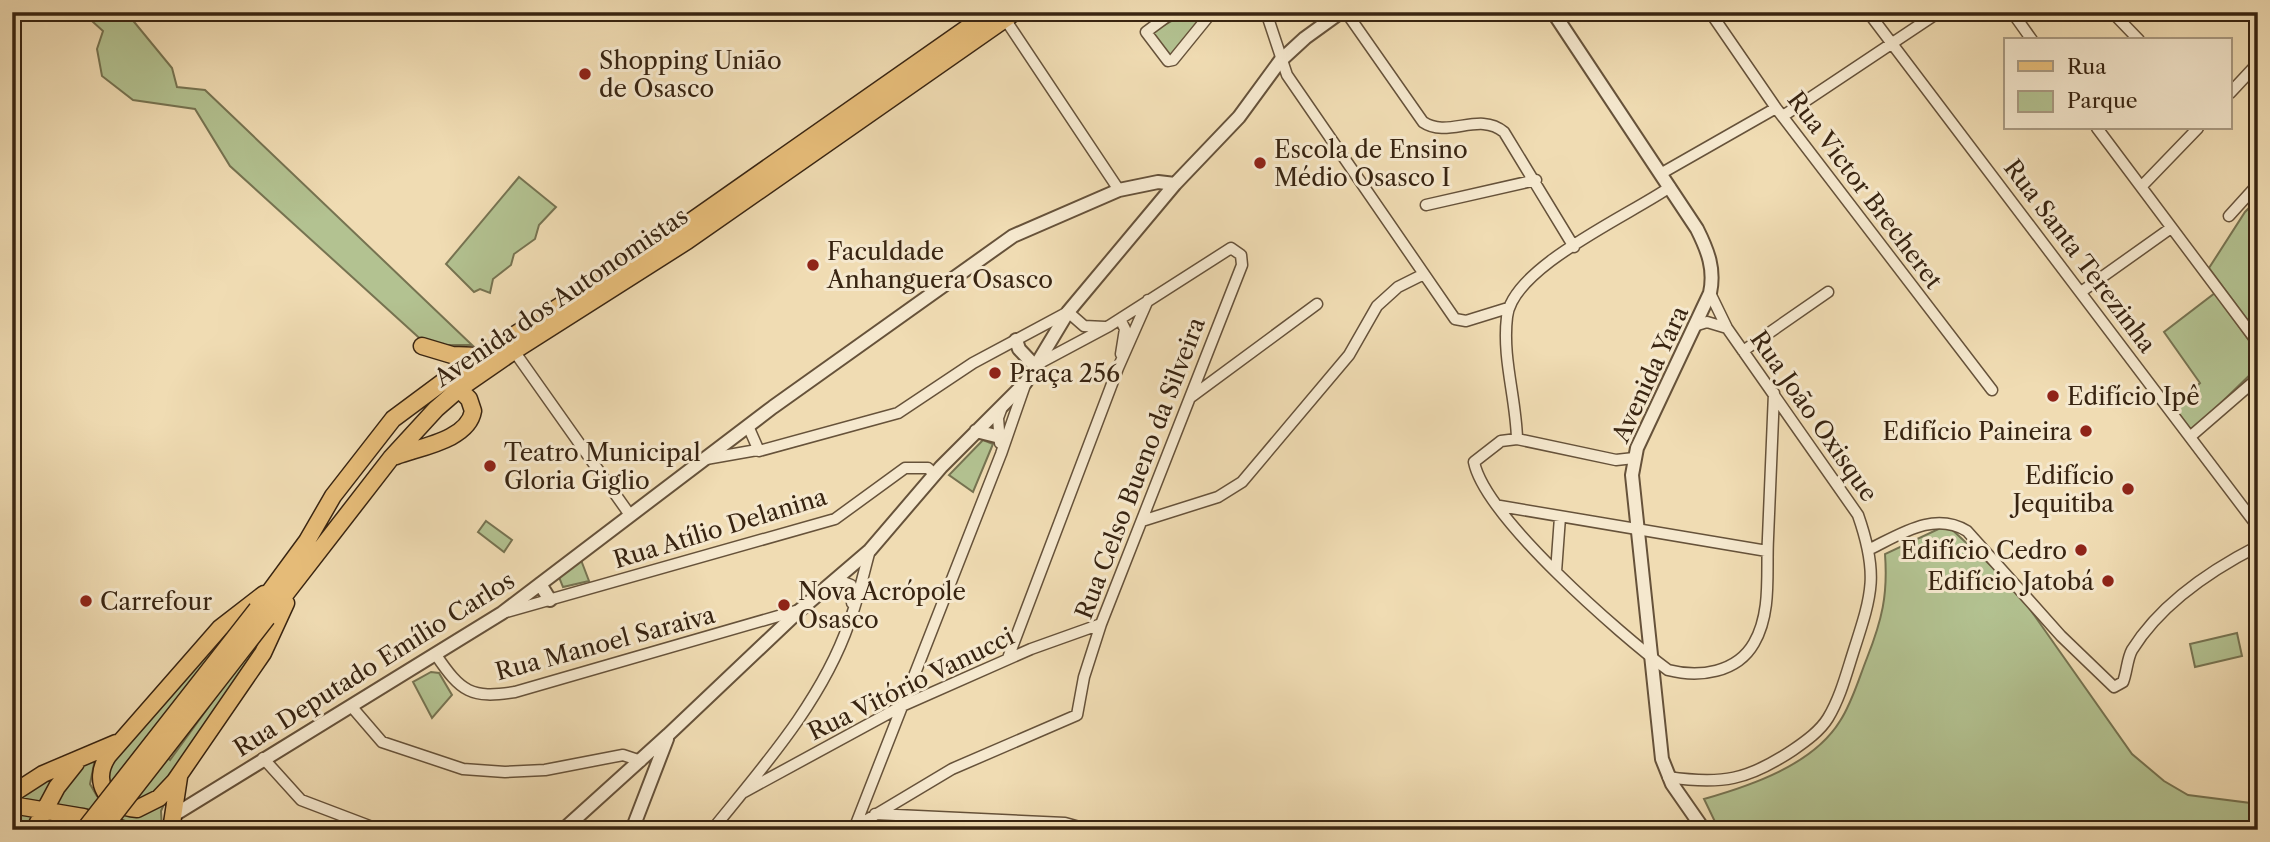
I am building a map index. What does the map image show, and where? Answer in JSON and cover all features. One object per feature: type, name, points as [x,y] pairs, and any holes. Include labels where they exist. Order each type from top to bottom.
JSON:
[{"type":"main road","name":"Avenida dos Autonomistas","points":[[262,613],[268,592],[307,541],[333,496],[393,419],[514,351],[687,241],[1004,15]]},
{"type":"main road","name":"Avenida dos Autonomistas","points":[[102,830],[262,613],[292,584],[391,458],[436,409],[454,383],[482,355],[670,236],[1004,15]]},
{"type":"main road","points":[[422,345],[452,355],[482,355]]},
{"type":"main road","points":[[391,458],[451,436],[468,426],[473,411],[469,399],[454,383]]},
{"type":"main road","points":[[268,592],[227,622],[108,756],[99,774],[105,793],[116,804],[126,808],[145,806],[179,779],[263,653],[292,584]]},
{"type":"main road","points":[[47,830],[83,823],[262,613]]},
{"type":"main road","points":[[12,794],[43,774],[124,739]]},
{"type":"main road","points":[[34,830],[64,776],[80,759]]},
{"type":"main road","points":[[172,822],[179,779]]},
{"type":"main road","points":[[12,805],[46,809],[83,823],[126,830]]},
{"type":"street","points":[[1173,12],[1146,32],[1161,56],[1168,61],[1173,60],[1212,12]]},
{"type":"street","points":[[1266,12],[1280,61],[1315,121],[1457,320],[1508,308]]},
{"type":"street","points":[[853,827],[1001,454],[1026,382],[1035,366],[1068,312],[1175,184],[1239,117],[1280,61],[1305,38],[1343,12],[1423,122],[1436,127],[1482,122],[1497,126],[1510,139],[1574,247]]},
{"type":"street","name":"Avenida Yara","points":[[1553,12],[1662,173],[1708,251],[1713,271],[1710,293],[1633,458],[1632,475],[1660,742],[1668,777],[1703,830]]},
{"type":"street","name":"Rua Victor Brecheret","points":[[1710,12],[1779,112],[1992,390]]},
{"type":"street","name":"Rua Santa Terezinha","points":[[1868,12],[2258,527]]},
{"type":"street","points":[[1662,173],[1779,112],[1892,44],[1939,12]]},
{"type":"street","points":[[2012,12],[2031,38]]},
{"type":"street","points":[[2112,12],[2137,38]]},
{"type":"street","points":[[1004,15],[1119,190]]},
{"type":"street","points":[[2232,91],[2258,63]]},
{"type":"street","points":[[2248,74],[2258,82]]},
{"type":"street","points":[[2098,130],[2258,343]]},
{"type":"street","points":[[2141,187],[2195,130]]},
{"type":"street","points":[[1426,205],[1535,180]]},
{"type":"street","name":"Rua Deputado Emílio Carlos","points":[[172,822],[263,758],[502,613],[748,426],[1013,236],[1119,190],[1158,182],[1175,184]]},
{"type":"street","points":[[2229,216],[2258,184]]},
{"type":"street","points":[[1517,439],[1507,363],[1508,308],[1523,284],[1574,247],[1670,187]]},
{"type":"street","points":[[2081,292],[2171,228]]},
{"type":"street","name":"Rua Celso Bueno da Silveira","points":[[874,814],[952,769],[1072,720],[1079,710],[1084,677],[1101,624],[1242,265],[1241,255],[1231,248],[1148,300]]},
{"type":"street","points":[[1142,521],[1187,509],[1218,497],[1242,482],[1349,355],[1363,335],[1377,306],[1398,287],[1424,274]]},
{"type":"street","points":[[1743,351],[1828,292]]},
{"type":"street","name":"Rua João Oxisque","points":[[1668,777],[1714,782],[1740,778],[1766,768],[1808,740],[1826,721],[1838,699],[1870,603],[1873,578],[1870,549],[1858,514],[1727,328],[1710,293]]},
{"type":"street","points":[[1035,366],[1109,326],[1148,300]]},
{"type":"street","points":[[1008,658],[1118,368],[1148,300]]},
{"type":"street","points":[[1191,397],[1317,304]]},
{"type":"street","points":[[1068,312],[1084,326],[1109,326]]},
{"type":"street","points":[[704,459],[757,450],[898,413],[973,362],[1068,312]]},
{"type":"street","points":[[1118,368],[1125,335],[1120,319]]},
{"type":"street","name":"Rua João Oxisque","points":[[1694,326],[1707,322],[1727,328]]},
{"type":"street","points":[[1077,344],[1084,326]]},
{"type":"street","points":[[1016,340],[1019,349],[1035,366]]},
{"type":"street","points":[[514,351],[630,515]]},
{"type":"street","points":[[2191,436],[2258,378]]},
{"type":"street","points":[[563,830],[641,761],[800,610],[870,550],[935,475],[1026,382]]},
{"type":"street","points":[[1633,458],[1616,460],[1517,439],[1501,441],[1474,461],[1500,506],[1524,539],[1556,572],[1652,658],[1668,670],[1684,674],[1709,673],[1726,667],[1742,658],[1754,644],[1763,622],[1774,393]]},
{"type":"street","points":[[1001,454],[998,418],[1005,401]]},
{"type":"street","points":[[748,426],[757,450]]},
{"type":"street","points":[[976,431],[1000,436]]},
{"type":"street","points":[[1616,460],[1632,475]]},
{"type":"street","name":"Rua Atílio Delanina","points":[[502,613],[835,519],[905,468],[928,468],[935,475]]},
{"type":"street","points":[[2248,513],[2258,503]]},
{"type":"street","points":[[1500,506],[1767,551]]},
{"type":"street","points":[[1556,572],[1560,517]]},
{"type":"street","points":[[1870,549],[1925,524],[1950,523],[1959,526],[1967,531],[2061,636],[2114,688],[2121,685],[2125,677],[2131,652],[2160,616],[2212,572],[2258,546]]},
{"type":"street","points":[[712,830],[744,792],[816,694],[849,624],[870,550]]},
{"type":"street","points":[[838,580],[851,585],[853,598],[849,624]]},
{"type":"street","points":[[540,584],[550,600]]},
{"type":"street","name":"Rua Manoel Saraiva","points":[[436,655],[452,678],[468,693],[490,696],[515,692],[800,610]]},
{"type":"street","name":"Rua Vitório Vanucci","points":[[744,792],[902,706],[1008,658],[1101,624]]},
{"type":"street","points":[[351,706],[382,742],[463,769],[505,772],[545,770],[623,755],[641,761]]},
{"type":"street","points":[[632,830],[668,735]]},
{"type":"street","points":[[263,758],[301,800],[380,830]]},
{"type":"street","points":[[641,761],[650,786]]},
{"type":"street","name":"Rua Deputado Emílio Carlos","points":[[179,779],[188,792],[200,792],[236,776]]},
{"type":"street","points":[[853,827],[874,814],[1066,823],[1090,830]]},
{"type":"green space","points":[[82,12],[126,12],[172,68],[177,87],[205,90],[472,345],[427,345],[230,166],[195,109],[133,100],[102,76],[97,49],[103,31]]},
{"type":"green space","points":[[1188,12],[1209,12],[1170,57],[1152,32]]},
{"type":"green space","points":[[519,177],[556,207],[539,225],[535,239],[514,254],[511,265],[493,279],[490,293],[480,289],[474,292],[446,264]]},
{"type":"green space","points":[[2258,199],[2258,334],[2209,268],[2245,212]]},
{"type":"green space","points":[[2215,293],[2258,353],[2258,367],[2192,431],[2174,407],[2200,383],[2164,332]]},
{"type":"green space","points":[[983,440],[993,444],[973,492],[949,475]]},
{"type":"green space","points":[[486,521],[512,540],[504,552],[478,532]]},
{"type":"green space","points":[[1947,525],[2015,588],[2132,754],[2164,781],[2188,795],[2258,804],[2258,830],[1719,830],[1704,799],[1741,788],[1797,762],[1814,750],[1840,721],[1855,690],[1880,619],[1886,582],[1885,554]]},
{"type":"green space","points":[[581,560],[589,581],[563,587],[559,577]]},
{"type":"green space","points":[[227,632],[150,741],[170,760],[258,639],[261,641],[165,786],[135,805],[120,802],[102,771]]},
{"type":"green space","points":[[2237,633],[2242,656],[2195,667],[2190,644]]},
{"type":"green space","points":[[431,672],[439,673],[452,695],[432,718],[413,682]]},
{"type":"green space","points":[[95,759],[90,784],[97,796],[115,812],[166,800],[161,811],[162,830],[142,830],[87,809],[53,805],[71,772]]},
{"type":"green space","points":[[60,770],[42,803],[12,800]]},
{"type":"green space","points":[[12,810],[36,814],[28,830],[12,830]]},
{"type":"place","name":"Shopping União de Osasco","points":[[585,74]]},
{"type":"place","name":"Escola de Ensino Médio Osasco I","points":[[1260,163]]},
{"type":"place","name":"Faculdade Anhanguera Osasco","points":[[813,265]]},
{"type":"place","name":"Praça 256","points":[[995,373]]},
{"type":"place","name":"Edifício Ipê","points":[[2053,396]]},
{"type":"place","name":"Edifício Paineira","points":[[2086,431]]},
{"type":"place","name":"Teatro Municipal Gloria Giglio","points":[[490,466]]},
{"type":"place","name":"Edifício Jequitiba","points":[[2128,489]]},
{"type":"place","name":"Edifício Cedro","points":[[2081,550]]},
{"type":"place","name":"Edifício Jatobá","points":[[2108,581]]},
{"type":"place","name":"Carrefour","points":[[86,601]]},
{"type":"place","name":"Nova Acrópole Osasco","points":[[784,605]]}]
